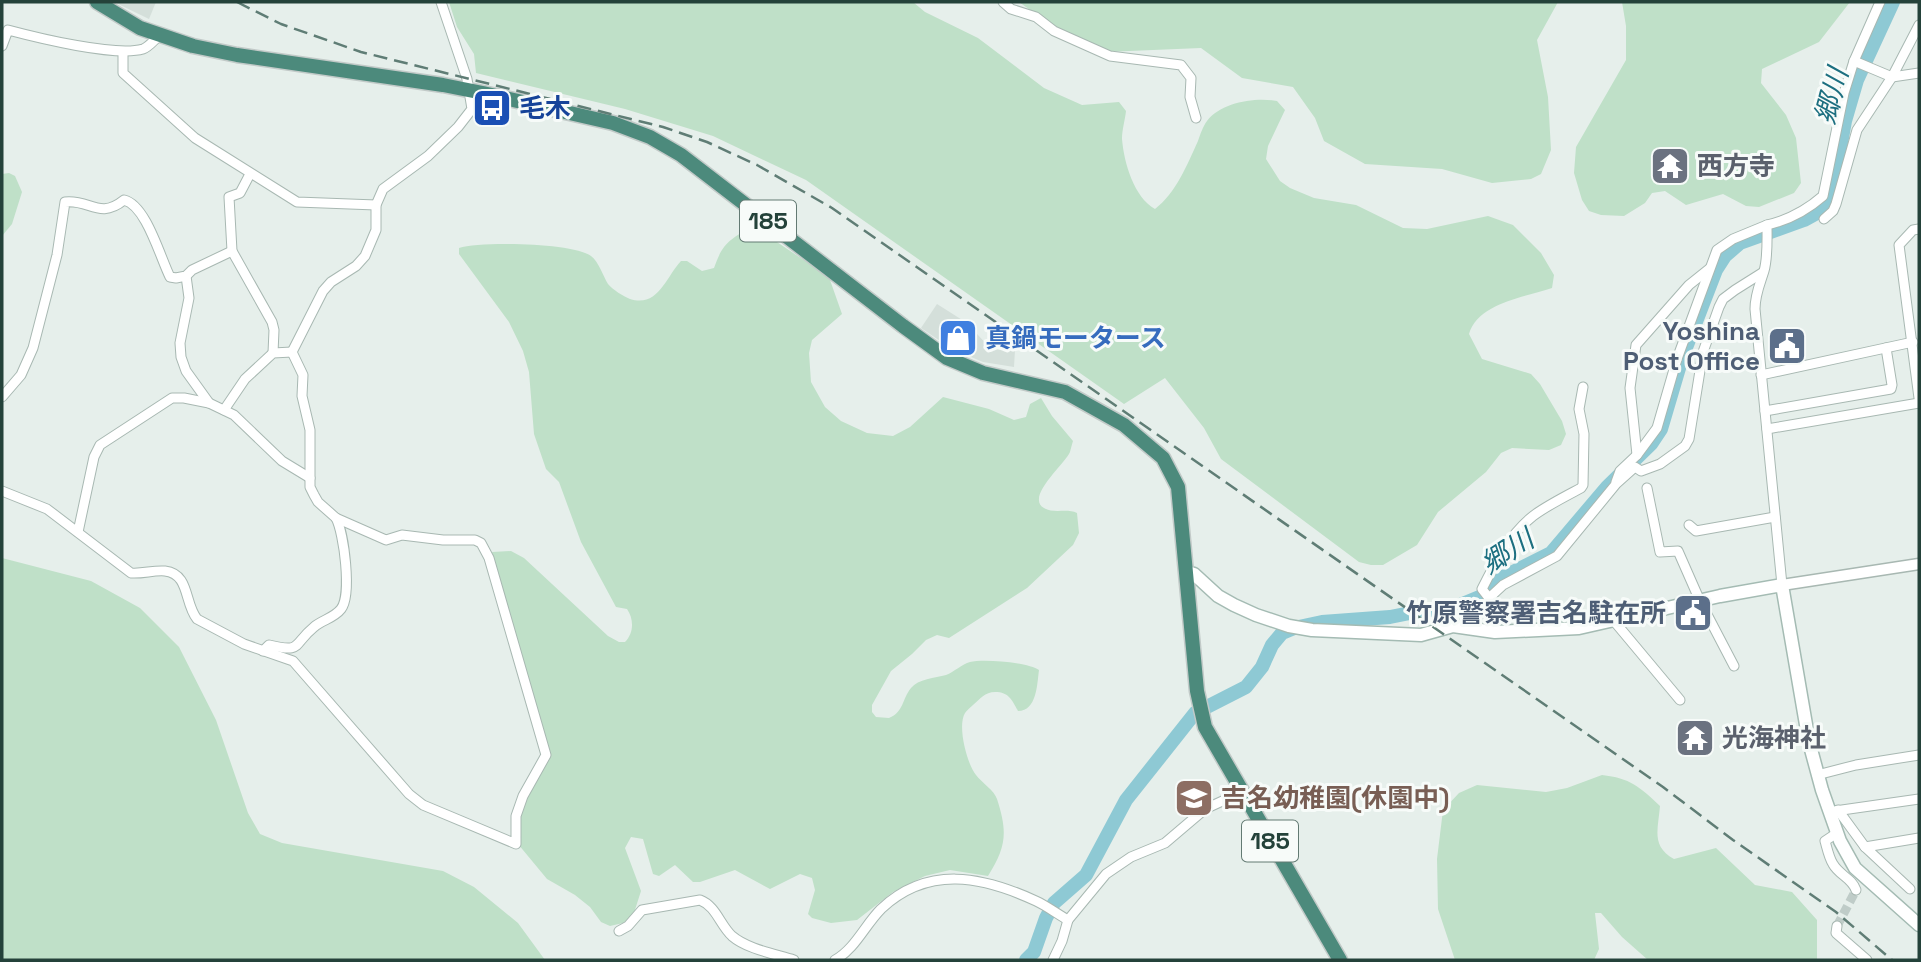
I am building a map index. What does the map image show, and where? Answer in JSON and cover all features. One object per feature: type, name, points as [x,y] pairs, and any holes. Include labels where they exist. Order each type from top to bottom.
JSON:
[{"type":"highway","name":"185","points":[[97,2],[140,27],[192,46],[470,90],[613,123],[657,141],[681,155],[947,358],[983,373],[1065,392],[1124,425],[1156,450],[1175,479],[1180,499],[1199,704],[1211,740],[1339,960]]},
{"type":"main road","points":[[1187,572],[1194,574],[1234,605],[1293,627],[1421,635],[1453,626],[1495,632],[1560,630],[1782,585],[1807,729],[1818,775],[1834,811],[1837,833],[1856,868],[1919,925]]},
{"type":"street","points":[[292,352],[323,291],[365,256],[376,230],[376,205],[383,189],[428,156],[472,109],[470,90],[441,2]]},
{"type":"street","points":[[1003,2],[1011,9],[1036,17],[1054,31],[1110,56],[1181,65],[1191,78],[1190,97],[1196,118]]},
{"type":"street","points":[[1825,219],[1839,114],[1855,62],[1880,2]]},
{"type":"street","points":[[1487,595],[1557,556],[1657,428],[1677,359],[1717,250],[1734,239],[1828,203],[1845,178],[1857,130],[1892,77],[1919,25]]},
{"type":"street","points":[[2,46],[8,30],[42,39],[123,52],[145,48],[160,35]]},
{"type":"street","points":[[123,52],[123,73],[195,138],[250,174],[281,190],[297,202],[376,205]]},
{"type":"street","points":[[1855,62],[1892,77],[1919,73]]},
{"type":"street","points":[[250,174],[240,192],[229,197],[232,251],[272,321],[273,353]]},
{"type":"street","points":[[2,397],[22,375],[33,348],[57,256],[65,202],[74,201],[104,210],[114,208],[124,200],[132,202],[139,209],[170,277],[187,276],[192,270],[232,251]]},
{"type":"street","points":[[1767,226],[1764,272],[1756,290],[1755,309],[1782,585],[1919,564]]},
{"type":"street","points":[[1767,429],[1919,400],[1913,342],[1915,331],[1899,245],[1913,229],[1919,229]]},
{"type":"street","points":[[1637,455],[1630,388],[1636,345],[1689,285],[1709,269]]},
{"type":"street","points":[[1617,479],[1635,467],[1641,471],[1650,470],[1685,446],[1693,422],[1703,352],[1719,307],[1723,299],[1764,272]]},
{"type":"street","points":[[187,276],[189,298],[180,343],[181,357],[186,371],[209,403]]},
{"type":"street","points":[[1761,375],[1913,342]]},
{"type":"street","points":[[1765,411],[1891,389],[1886,348]]},
{"type":"street","points":[[224,410],[245,379],[273,353],[292,352]]},
{"type":"street","points":[[263,651],[269,645],[287,650],[295,648],[314,626],[338,613],[344,606],[346,595],[341,526],[318,502],[310,487],[310,430],[302,396],[303,376],[292,352]]},
{"type":"street","points":[[1495,632],[1487,595],[1482,589],[1491,568],[1523,525],[1534,515],[1581,488],[1584,434],[1579,409],[1583,387]]},
{"type":"street","points":[[78,532],[94,457],[100,445],[172,398],[209,403],[234,415],[282,461],[310,478]]},
{"type":"street","points":[[1647,488],[1660,552],[1678,551],[1700,601],[1734,666]]},
{"type":"street","points":[[2,491],[47,509],[131,573],[160,570],[178,576],[183,583],[191,612],[197,619],[244,645],[293,661],[409,794],[423,805],[516,844],[516,816],[523,796],[546,755],[489,558],[481,543],[475,540],[443,540],[402,535],[386,540],[336,518]]},
{"type":"street","points":[[1689,525],[1696,531],[1775,517]]},
{"type":"street","points":[[1614,621],[1680,700]]},
{"type":"street","points":[[1818,775],[1856,765],[1919,755]]},
{"type":"street","points":[[1053,960],[1068,920],[1106,874],[1131,858],[1165,843],[1205,809],[1242,792]]},
{"type":"street","points":[[1834,811],[1919,799]]},
{"type":"street","points":[[1834,811],[1865,847],[1910,889]]},
{"type":"street","points":[[1837,833],[1825,841],[1827,849],[1833,866],[1854,883],[1856,890]]},
{"type":"street","points":[[1865,847],[1919,838]]},
{"type":"street","points":[[835,960],[844,955],[891,900],[933,880],[962,879],[985,883],[1035,900],[1068,920]]},
{"type":"street","points":[[619,931],[628,926],[642,910],[699,900],[708,903],[732,936],[744,943],[794,960]]},
{"type":"street","points":[[1837,926],[1836,933],[1867,960]]},
{"type":"shaded area","points":[[114,2],[156,2],[149,19]]},
{"type":"shaded area","name":"真鍋モータース","points":[[937,304],[967,323],[989,347],[1015,350],[1014,367],[983,362],[952,349],[921,328]]},
{"type":"green space","points":[[449,2],[913,2],[925,12],[978,38],[1044,88],[1082,105],[1119,102],[1126,111],[1122,139],[1128,169],[1141,196],[1155,209],[1175,187],[1190,160],[1204,125],[1213,115],[1239,102],[1277,101],[1285,110],[1268,146],[1266,159],[1280,181],[1290,188],[1314,198],[1356,205],[1403,228],[1427,229],[1488,216],[1513,225],[1541,253],[1554,275],[1552,288],[1492,308],[1474,323],[1469,334],[1482,359],[1531,374],[1562,421],[1566,434],[1561,445],[1549,450],[1512,448],[1501,453],[1486,472],[1438,512],[1417,545],[1383,565],[1359,562],[1221,459],[1204,428],[1165,378],[1124,404],[806,180],[713,136],[625,109],[476,73],[474,54],[457,27]]},
{"type":"green space","points":[[1019,2],[1558,2],[1537,40],[1548,97],[1551,150],[1541,174],[1531,179],[1492,183],[1442,169],[1365,164],[1324,141],[1315,118],[1293,87],[1242,78],[1201,48],[1105,52],[1047,22]]},
{"type":"green space","points":[[1622,2],[1850,2],[1819,42],[1762,69],[1761,83],[1786,115],[1796,138],[1801,183],[1794,193],[1759,207],[1746,206],[1723,194],[1686,205],[1665,191],[1652,193],[1645,203],[1624,216],[1601,215],[1589,211],[1582,200],[1574,173],[1576,147],[1626,60],[1626,26]]},
{"type":"green space","points":[[2,174],[15,176],[22,192],[12,224],[2,236]]},
{"type":"green space","points":[[746,230],[759,230],[830,280],[842,314],[812,340],[809,353],[811,382],[825,407],[841,421],[867,433],[893,436],[910,427],[943,397],[989,409],[1014,420],[1026,417],[1030,404],[1041,398],[1073,441],[1067,457],[1039,496],[1039,503],[1048,510],[1077,513],[1079,533],[1073,545],[1027,588],[949,638],[937,635],[926,640],[891,671],[872,705],[872,712],[876,717],[889,718],[898,712],[914,685],[946,675],[970,662],[1006,662],[1039,670],[1035,696],[1029,707],[1018,711],[1007,695],[991,692],[969,709],[963,719],[964,745],[969,762],[976,775],[995,796],[1003,821],[1002,848],[988,876],[950,870],[925,876],[893,892],[857,920],[831,923],[812,918],[808,914],[815,890],[812,878],[800,874],[770,889],[735,870],[693,882],[675,865],[659,876],[653,874],[643,839],[631,837],[625,848],[641,891],[633,916],[623,923],[610,926],[601,922],[590,907],[575,895],[547,879],[518,844],[519,812],[546,742],[492,552],[511,551],[524,558],[608,636],[619,642],[625,642],[630,634],[631,617],[627,609],[616,607],[581,542],[559,482],[546,469],[534,434],[529,372],[523,351],[509,322],[459,254],[459,248],[487,244],[527,244],[581,252],[594,259],[608,284],[621,295],[640,301],[654,295],[681,261],[687,261],[702,271],[714,268],[726,245]]},
{"type":"green space","points":[[2,558],[91,581],[140,608],[179,647],[216,720],[248,813],[260,834],[282,843],[443,871],[474,887],[518,923],[545,960],[2,960]]},
{"type":"green space","points":[[1602,775],[1634,784],[1660,806],[1657,830],[1659,843],[1674,859],[1716,848],[1755,885],[1792,892],[1817,920],[1817,960],[1648,960],[1622,937],[1601,913],[1595,913],[1599,949],[1594,960],[1455,960],[1438,909],[1437,859],[1443,810],[1459,793],[1477,785],[1546,792],[1567,788]]},
{"type":"waterway","name":"郷川","points":[[1026,960],[1034,952],[1054,903],[1086,875],[1126,800],[1195,713],[1246,687],[1262,667],[1272,645],[1282,633],[1322,622],[1390,617],[1453,608],[1482,596],[1503,577],[1551,553],[1607,487],[1651,444],[1661,429],[1682,358],[1716,270],[1725,256],[1740,243],[1804,220],[1824,209],[1831,200],[1845,121],[1857,80],[1893,2]]},
{"type":"tunnel","points":[[1837,926],[1856,890]]},
{"type":"railway","points":[[237,2],[281,24],[361,52],[663,127],[707,142],[757,165],[832,208],[1663,787],[1836,912],[1892,960]]},
{"type":"place","name":"毛木","points":[[492,108]]},
{"type":"place","name":"西方寺","points":[[1670,166]]},
{"type":"place","name":"真鍋モータース","points":[[958,338]]},
{"type":"place","name":"Yoshina Post Office","points":[[1787,346]]},
{"type":"place","name":"竹原警察署吉名駐在所","points":[[1693,613]]},
{"type":"place","name":"光海神社","points":[[1695,738]]},
{"type":"place","name":"吉名幼稚園(休園中)","points":[[1194,798]]}]
